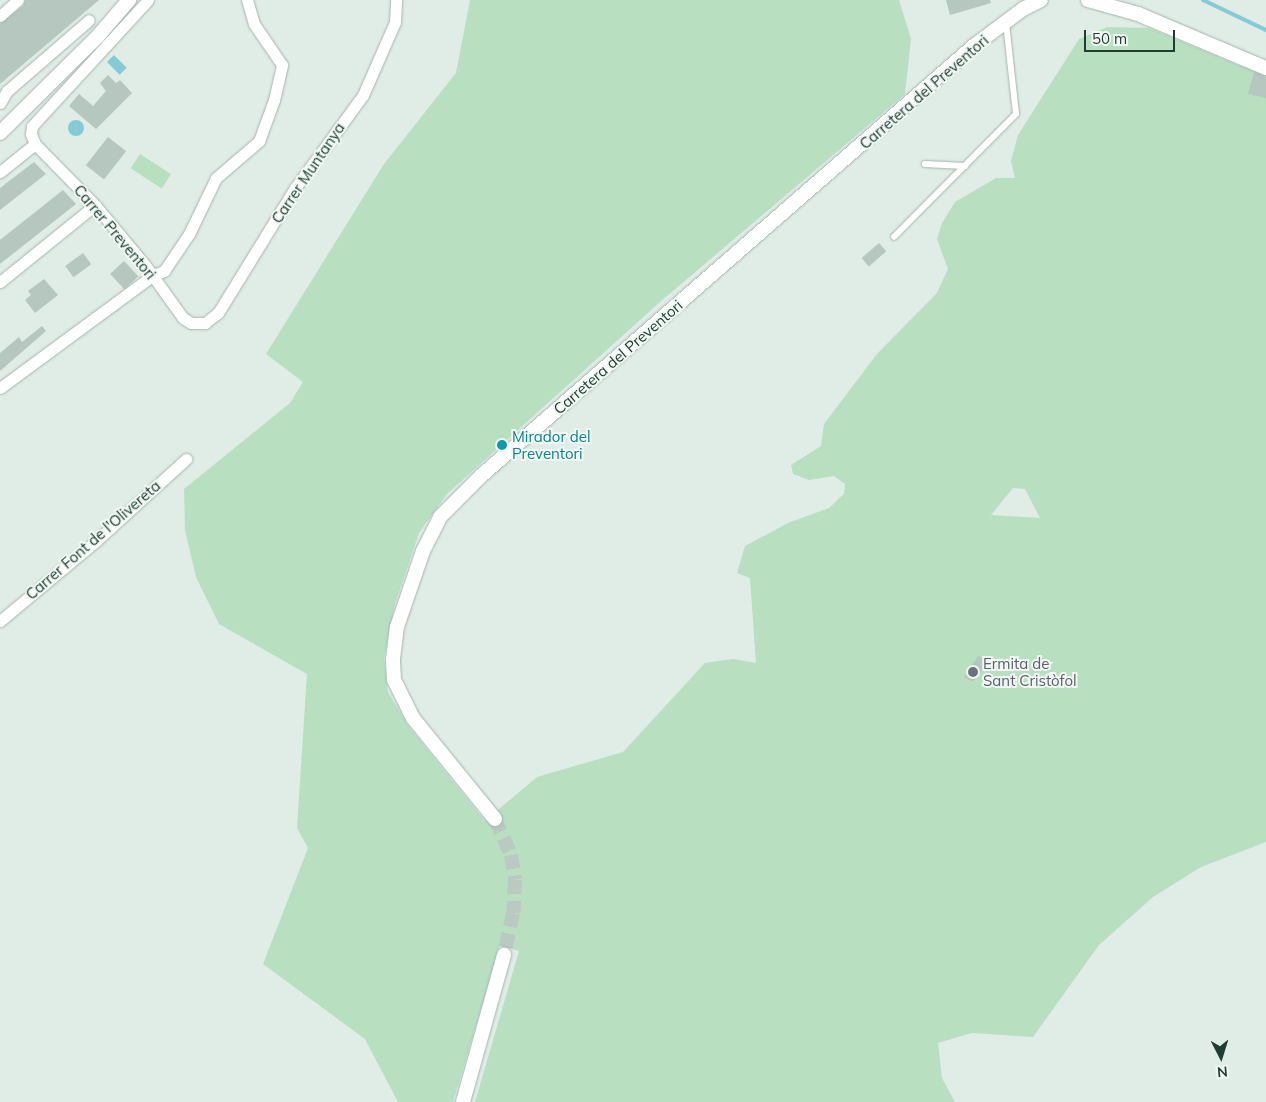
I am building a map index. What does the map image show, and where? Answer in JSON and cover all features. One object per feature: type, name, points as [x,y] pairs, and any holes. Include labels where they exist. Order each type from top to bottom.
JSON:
[{"type":"street","points":[[0,16],[18,0]]},
{"type":"street","points":[[0,133],[16,120],[98,36],[129,0]]},
{"type":"street","points":[[0,172],[33,139],[32,126],[148,0]]},
{"type":"street","points":[[0,388],[152,275],[164,271],[189,234],[216,178],[259,141],[274,100],[282,65],[254,24],[247,0]]},
{"type":"street","name":"Carrer Muntanya","points":[[191,323],[205,323],[218,314],[295,188],[363,96],[395,22],[396,0]]},
{"type":"street","name":"Carretera del Preventori","points":[[494,819],[413,718],[394,680],[393,659],[397,627],[423,551],[440,517],[471,485],[975,45],[1006,22],[1041,0]]},
{"type":"street","points":[[1088,0],[1138,14],[1266,68]]},
{"type":"street","points":[[16,120],[0,103],[7,91],[89,20]]},
{"type":"street","name":"Carrer Preventori","points":[[33,139],[95,205],[152,275],[183,318],[191,323]]},
{"type":"street","points":[[0,282],[95,205]]},
{"type":"street","name":"Carrer Font de l'Olivereta","points":[[0,620],[96,541],[186,459]]},
{"type":"street","points":[[463,1102],[504,955]]},
{"type":"lane","points":[[894,236],[1016,114],[1006,22]]},
{"type":"lane","points":[[926,164],[964,166]]},
{"type":"green space","points":[[470,0],[899,0],[911,39],[905,94],[660,302],[447,494],[419,533],[395,604],[384,658],[388,692],[409,727],[485,821],[537,777],[623,752],[705,663],[733,659],[756,663],[750,578],[737,573],[745,546],[788,523],[829,508],[844,494],[845,484],[834,476],[809,480],[793,474],[791,465],[821,446],[824,424],[877,354],[937,293],[948,269],[937,239],[942,223],[955,202],[996,178],[1015,178],[1011,161],[1018,135],[1079,39],[1107,27],[1149,28],[1238,65],[1266,73],[1266,842],[1201,867],[1153,897],[1099,945],[1033,1037],[972,1033],[938,1043],[942,1078],[955,1102],[475,1102],[519,951],[500,946],[453,1102],[398,1102],[365,1039],[263,964],[308,848],[297,828],[307,674],[219,624],[196,577],[185,530],[184,489],[290,403],[303,382],[266,354],[384,164],[456,73]],"holes":[[[1013,488],[1025,489],[1040,518],[991,515]]]},
{"type":"green space","points":[[140,154],[171,174],[162,188],[131,168]]},
{"type":"water","points":[[114,55],[127,68],[120,75],[107,62]]},
{"type":"water","points":[[76,120],[82,122],[84,128],[82,134],[76,136],[70,134],[68,128],[70,122]]},
{"type":"building","points":[[25,0],[99,0],[0,84],[0,23],[23,6]]},
{"type":"building","points":[[946,0],[990,0],[991,3],[950,15]]},
{"type":"building","points":[[1254,72],[1266,77],[1266,98],[1248,94]]},
{"type":"building","points":[[108,75],[116,83],[120,80],[132,93],[96,129],[69,106],[79,94],[93,106],[106,91],[100,83]]},
{"type":"building","points":[[108,137],[126,151],[104,180],[86,165]]},
{"type":"building","points":[[34,162],[46,174],[0,210],[0,188]]},
{"type":"building","points":[[63,190],[76,204],[0,264],[0,240]]},
{"type":"building","points":[[879,243],[886,251],[869,266],[862,258]]},
{"type":"building","points":[[83,253],[91,264],[73,277],[65,266]]},
{"type":"building","points":[[124,261],[138,276],[124,289],[110,274]]},
{"type":"building","points":[[44,279],[58,295],[35,313],[25,300],[31,295],[28,291]]},
{"type":"building","points":[[42,326],[46,331],[0,371],[0,353],[19,337],[22,342]]},
{"type":"building","name":"Ermita de Sant Cristòfol","points":[[978,656],[986,659],[985,667],[973,682],[964,677]]},
{"type":"waterway","points":[[1203,0],[1266,30]]},
{"type":"tunnel","points":[[495,819],[511,855],[515,880],[513,913],[504,955]]},
{"type":"place","name":"Mirador del Preventori","points":[[502,445]]},
{"type":"place","name":"Ermita de Sant Cristòfol","points":[[973,672]]}]
